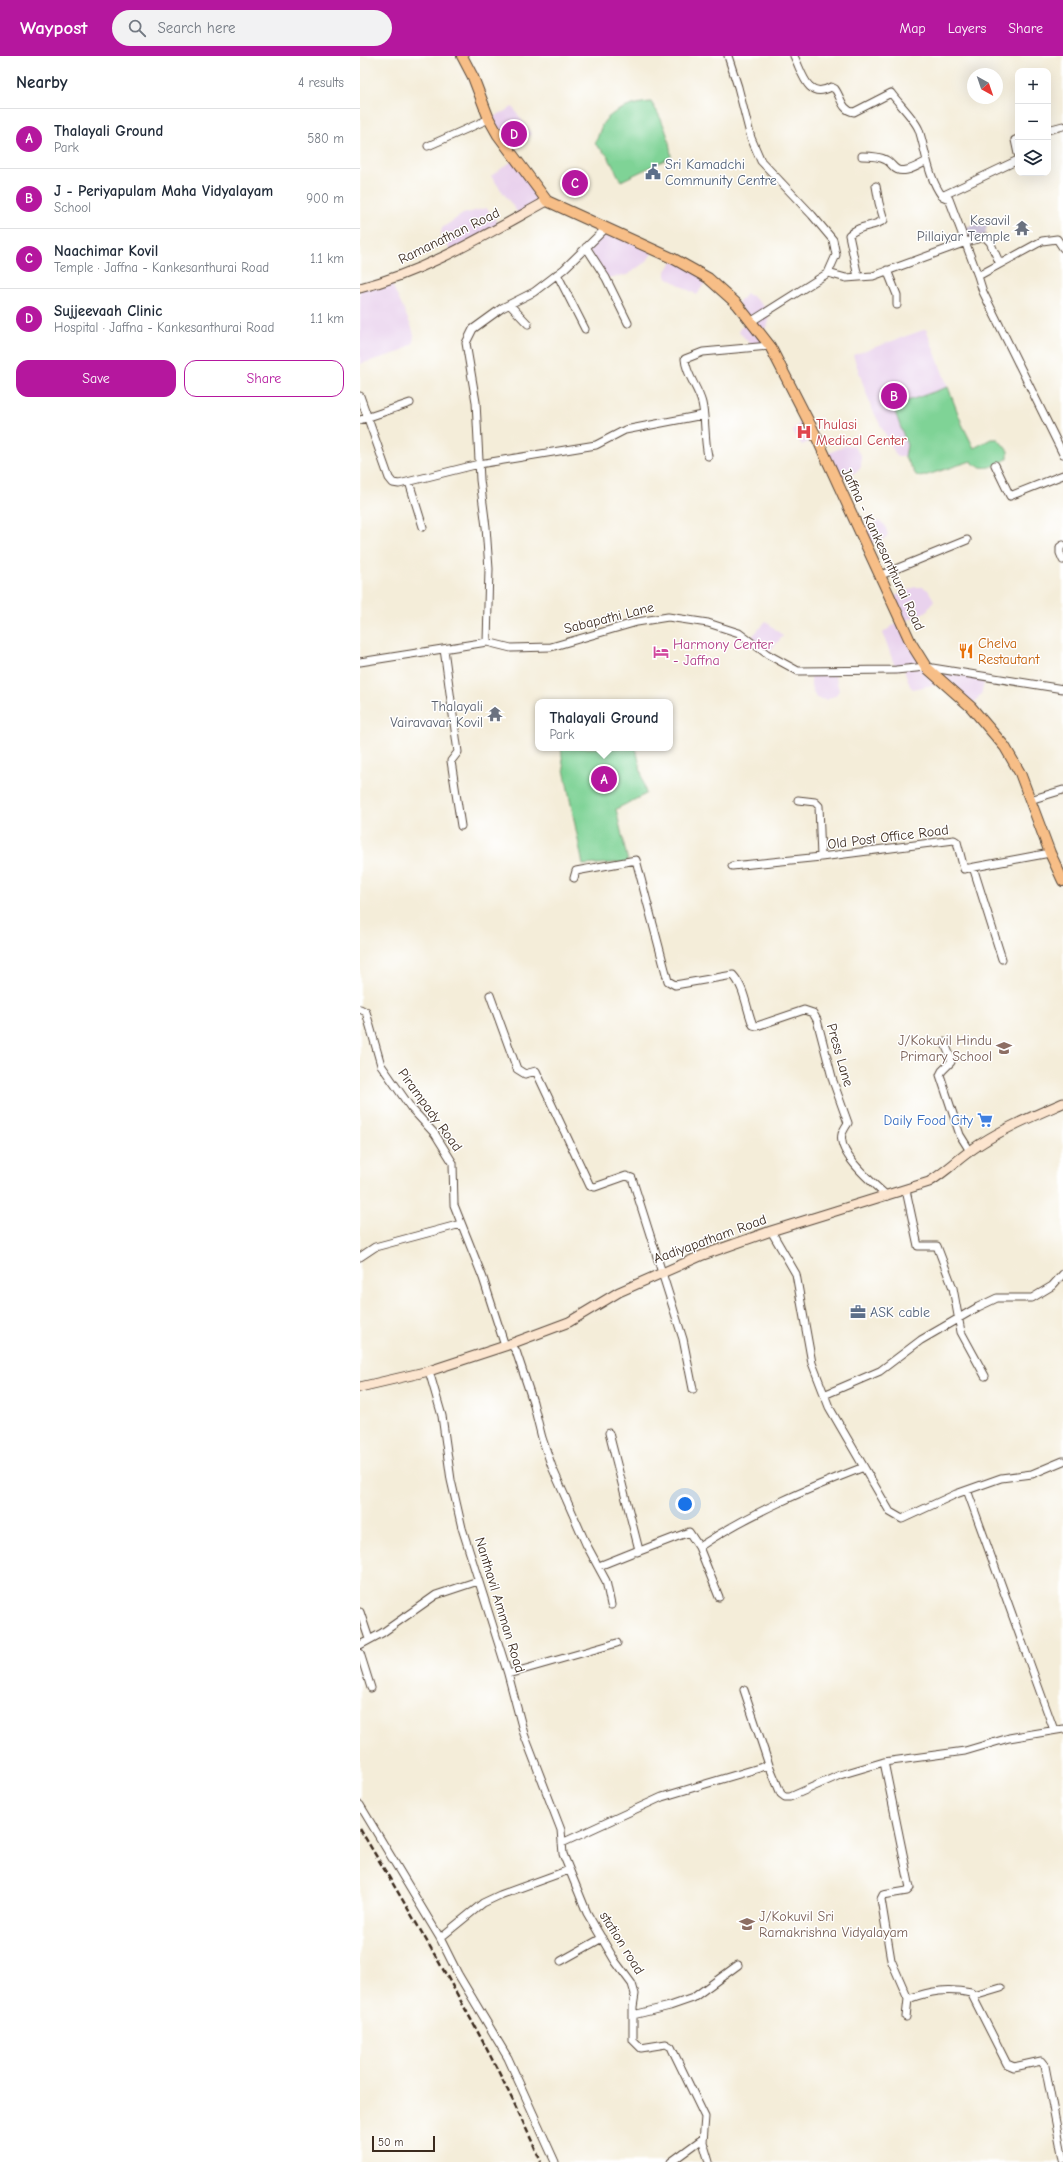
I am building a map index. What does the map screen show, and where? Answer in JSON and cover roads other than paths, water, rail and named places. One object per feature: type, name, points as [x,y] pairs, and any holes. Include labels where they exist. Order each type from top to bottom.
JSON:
[{"type":"main road","name":"Jaffna - Kankesanthurai Road","points":[[462,56],[473,77],[489,119],[507,150],[547,201],[605,229],[654,250],[708,278],[727,294],[752,321],[770,346],[816,436],[881,575],[911,644],[926,667],[971,708],[1005,747],[1020,773],[1050,853],[1063,881]]},
{"type":"street","points":[[728,56],[738,87],[751,138],[761,161],[812,215],[833,240],[836,255],[828,273],[752,321]]},
{"type":"street","points":[[794,56],[808,84],[814,91],[821,92],[831,87],[835,89],[845,109],[854,112],[891,93],[918,128],[927,161],[938,190],[942,196],[949,199],[966,242],[983,292],[1063,454]]},
{"type":"street","points":[[428,146],[489,119]]},
{"type":"street","points":[[1051,129],[1063,126]]},
{"type":"street","points":[[862,156],[871,156],[886,160],[893,169],[899,170],[907,170],[927,161]]},
{"type":"street","points":[[942,196],[1015,161]]},
{"type":"street","points":[[858,277],[849,235],[856,228],[878,224],[884,220],[878,203],[876,186]]},
{"type":"street","name":"Ramanathan Road","points":[[360,288],[390,280],[417,269],[547,201]]},
{"type":"street","points":[[487,642],[488,569],[479,464],[476,402],[466,343],[473,329],[502,308],[534,292],[557,274],[605,229]]},
{"type":"street","points":[[828,273],[846,278],[873,276],[966,242],[986,237],[990,242],[1000,264]]},
{"type":"street","points":[[978,276],[1042,241],[1057,239],[1063,248]]},
{"type":"street","points":[[586,247],[606,278],[628,323]]},
{"type":"street","points":[[887,270],[897,295],[897,305]]},
{"type":"street","points":[[557,274],[585,329]]},
{"type":"street","points":[[510,305],[528,324]]},
{"type":"street","points":[[708,456],[700,396],[688,370],[685,359],[703,352],[770,346]]},
{"type":"street","points":[[360,396],[364,419],[389,478],[393,484],[409,482],[479,464],[596,445],[625,430],[703,414]]},
{"type":"street","points":[[364,419],[410,403]]},
{"type":"street","points":[[995,465],[1010,496],[1063,475]]},
{"type":"street","points":[[409,482],[423,527]]},
{"type":"street","points":[[881,575],[967,540]]},
{"type":"street","points":[[1063,545],[1060,547],[1060,553],[1063,560]]},
{"type":"street","name":"Sabapathi Lane","points":[[360,662],[487,642],[511,648],[551,647],[638,622],[668,618],[708,623],[739,633],[767,654],[798,671],[896,670],[926,667],[1063,689]]},
{"type":"street","points":[[444,649],[458,752],[451,761],[462,826]]},
{"type":"street","points":[[1030,800],[1063,790]]},
{"type":"street","points":[[798,800],[815,802],[819,806],[821,857]]},
{"type":"street","name":"Old Post Office Road","points":[[732,866],[821,857],[954,840],[957,842],[962,865],[964,868],[972,867]]},
{"type":"street","points":[[1002,959],[972,867],[1050,853]]},
{"type":"street","name":"Press Lane","points":[[574,878],[576,871],[636,860],[668,981],[675,984],[733,975],[740,983],[750,1016],[753,1024],[756,1026],[804,1010],[813,1013],[817,1020],[833,1082],[848,1123],[842,1134],[843,1147],[856,1166],[887,1196]]},
{"type":"street","points":[[490,995],[516,1069],[525,1074],[536,1071],[590,1186],[595,1187],[626,1176],[632,1178],[683,1339],[693,1389]]},
{"type":"street","name":"Pirampady Road","points":[[360,1008],[366,1012],[381,1065],[411,1108],[435,1134],[453,1163],[454,1205],[507,1344],[516,1351],[552,1467],[586,1544],[606,1581],[611,1604]]},
{"type":"street","points":[[944,1042],[951,1058],[951,1062],[940,1075],[960,1135],[970,1151]]},
{"type":"street","name":"Aadiyapatham Road","points":[[360,1387],[429,1371],[569,1322],[619,1292],[662,1271],[771,1231],[928,1182],[946,1172],[970,1151],[1014,1124],[1063,1103]]},
{"type":"street","points":[[906,1190],[918,1246],[937,1246],[953,1288],[961,1332],[985,1376]]},
{"type":"street","points":[[360,1257],[375,1247],[461,1224]]},
{"type":"street","points":[[771,1231],[796,1274],[812,1363],[829,1407],[890,1512],[902,1519],[967,1490],[1001,1478],[1032,1474],[1063,1460]]},
{"type":"street","points":[[824,1395],[880,1371],[921,1340],[997,1298],[1032,1298],[1052,1286],[1063,1274]]},
{"type":"street","name":"Nanthavil Amman Road","points":[[429,1371],[442,1416],[451,1480],[462,1528],[508,1674],[524,1734],[561,1830],[562,1842]]},
{"type":"street","points":[[609,1433],[639,1546],[639,1550],[637,1552]]},
{"type":"street","points":[[699,1547],[745,1519],[827,1481],[864,1467]]},
{"type":"street","points":[[967,1490],[1054,1730]]},
{"type":"street","points":[[599,1566],[622,1556],[637,1552],[689,1532],[699,1547],[719,1597]]},
{"type":"street","points":[[360,1644],[382,1633],[436,1595],[478,1581]]},
{"type":"street","points":[[360,1612],[369,1639]]},
{"type":"street","points":[[508,1674],[617,1643]]},
{"type":"street","points":[[360,1653],[371,1688]]},
{"type":"street","points":[[744,1690],[769,1765],[781,1794],[785,1797],[790,1797],[840,1775],[884,1762],[965,1751],[1009,1738],[1063,1729]]},
{"type":"street","points":[[884,1762],[910,1888],[907,1891],[883,1894],[881,1899],[891,1960],[908,1999],[906,2017]]},
{"type":"street","points":[[562,1842],[662,1797],[769,1765]]},
{"type":"street","points":[[360,1804],[440,1938],[458,1974],[508,2058],[555,2162]]},
{"type":"street","name":"station road","points":[[562,1842],[569,1870],[587,1913],[615,1961],[632,1984],[635,1994],[633,2040],[641,2048],[666,2044],[671,2047],[705,2117],[703,2142],[709,2162]]},
{"type":"street","points":[[440,1938],[483,1903],[500,1895],[569,1870]]},
{"type":"street","points":[[561,1961],[602,1938]]},
{"type":"street","points":[[633,2015],[670,2006],[693,1998],[738,1965]]},
{"type":"street","points":[[974,1996],[1001,1988]]},
{"type":"street","points":[[908,1999],[931,1991],[956,1990],[971,1993],[974,1996],[1007,2064],[1014,2067],[1041,2061],[1045,2066],[1063,2159]]},
{"type":"street","points":[[671,2162],[693,2144],[701,2140],[703,2142]]},
{"type":"railway","points":[[360,1829],[433,1951],[479,2034],[522,2119],[541,2162]]},
{"type":"place","name":"Sujjeevaah Clinic","points":[[514,134]]},
{"type":"place","name":"Sri Kamadchi Community Centre","points":[[653,172]]},
{"type":"place","name":"Naachimar Kovil","points":[[575,183]]},
{"type":"place","name":"Kesavil Pillaiyar Temple","points":[[1022,228]]},
{"type":"place","name":"J - Periyapulam Maha Vidyalayam","points":[[894,396]]},
{"type":"place","name":"Thulasi Medical Center","points":[[804,432]]},
{"type":"place","name":"Chelva Restautant","points":[[966,651]]},
{"type":"place","name":"Harmony Center - Jaffna","points":[[661,652]]},
{"type":"place","name":"Thalayali Vairavavar Kovil","points":[[495,714]]},
{"type":"place","name":"Thalayali Ground","points":[[604,779]]},
{"type":"place","name":"J/Kokuvil Hindu Primary School","points":[[1004,1048]]},
{"type":"place","name":"Daily Food City","points":[[985,1120]]},
{"type":"place","name":"ASK cable","points":[[858,1312]]},
{"type":"place","name":"J/Kokuvil Sri Ramakrishna Vidyalayam","points":[[747,1924]]}]
